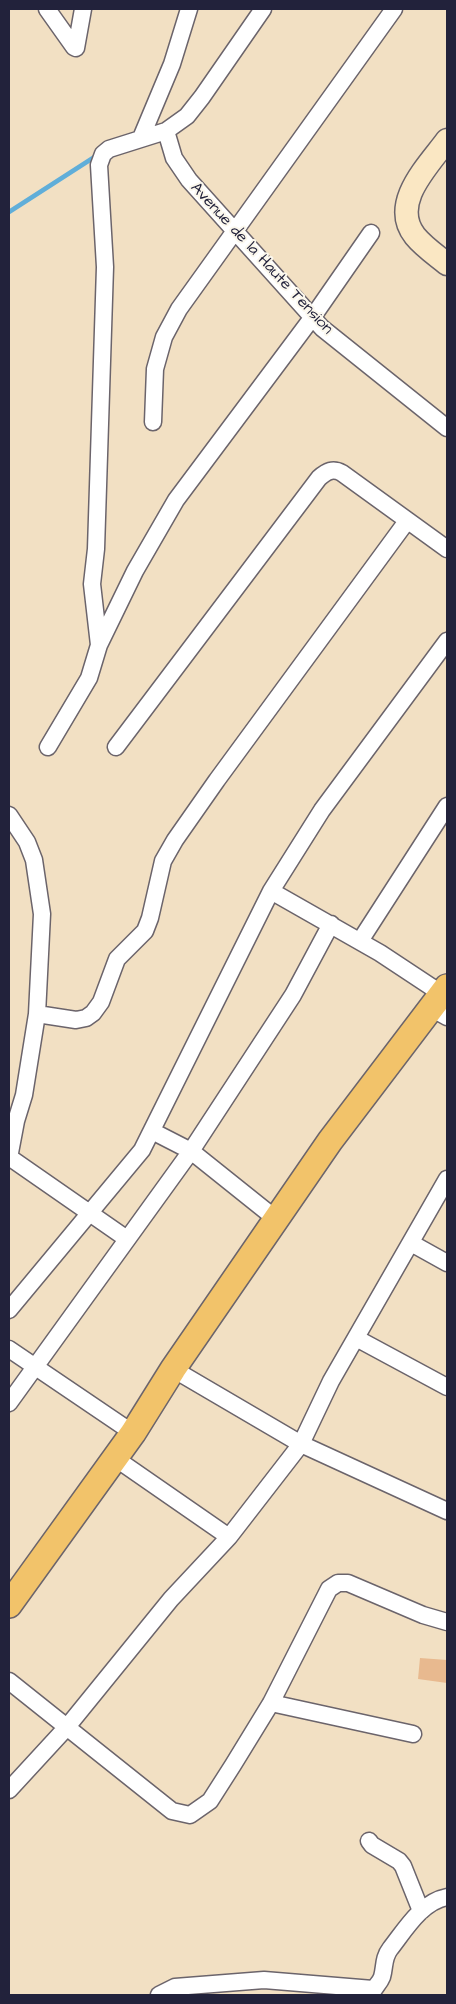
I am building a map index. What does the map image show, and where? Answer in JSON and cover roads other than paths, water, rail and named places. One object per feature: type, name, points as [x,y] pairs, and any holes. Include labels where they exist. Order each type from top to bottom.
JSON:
[{"type":"main road","points":[[9,1605],[133,1433],[173,1369],[330,1141],[442,1001]]},
{"type":"street","points":[[46,9],[76,48],[83,9]]},
{"type":"street","points":[[141,138],[172,64],[189,9]]},
{"type":"street","points":[[99,645],[92,584],[96,549],[105,267],[99,165],[103,154],[109,149],[166,131],[187,116],[202,98],[263,9]]},
{"type":"street","points":[[152,422],[155,369],[164,336],[179,309],[394,9]]},
{"type":"street","name":"Avenue de la Haute Tension","points":[[166,131],[174,158],[189,180],[312,318],[340,343],[447,428]]},
{"type":"street","points":[[447,140],[414,186],[408,198],[407,212],[414,234],[426,247],[447,264]]},
{"type":"street","points":[[48,747],[89,678],[99,645],[136,571],[176,500],[312,318],[371,233]]},
{"type":"street","points":[[116,747],[319,478],[331,470],[337,470],[447,549]]},
{"type":"street","points":[[37,1014],[76,1020],[86,1018],[94,1013],[101,1002],[117,959],[145,931],[164,861],[171,846],[217,780],[407,521]]},
{"type":"street","points":[[9,1310],[138,1154],[152,1131],[271,892],[322,810],[447,641]]},
{"type":"street","points":[[360,941],[388,894],[447,806]]},
{"type":"street","points":[[9,815],[27,842],[34,860],[42,914],[37,1014],[24,1095],[16,1121],[9,1157],[127,1239]]},
{"type":"street","points":[[271,892],[360,941],[442,1001]]},
{"type":"street","points":[[9,1403],[191,1151],[293,995],[331,924]]},
{"type":"street","points":[[152,1131],[191,1151],[276,1219]]},
{"type":"street","points":[[9,1790],[67,1727],[171,1600],[229,1537],[301,1444],[331,1381],[412,1243],[447,1179]]},
{"type":"street","points":[[412,1243],[447,1263]]},
{"type":"street","points":[[356,1338],[447,1386]]},
{"type":"street","points":[[9,1349],[133,1433]]},
{"type":"street","points":[[173,1369],[301,1444],[447,1511]]},
{"type":"street","points":[[114,1458],[229,1537]]},
{"type":"street","points":[[9,1681],[172,1811],[190,1815],[210,1801],[271,1702],[329,1589],[338,1583],[348,1583],[423,1615],[447,1622]]},
{"type":"street","points":[[271,1702],[413,1734]]},
{"type":"street","points":[[369,1841],[372,1845],[399,1861],[421,1911]]},
{"type":"street","points":[[159,1995],[175,1987],[373,1992],[381,1978],[385,1955],[421,1911],[440,1898],[447,1897]]},
{"type":"waterway","points":[[9,212],[96,156]]}]
